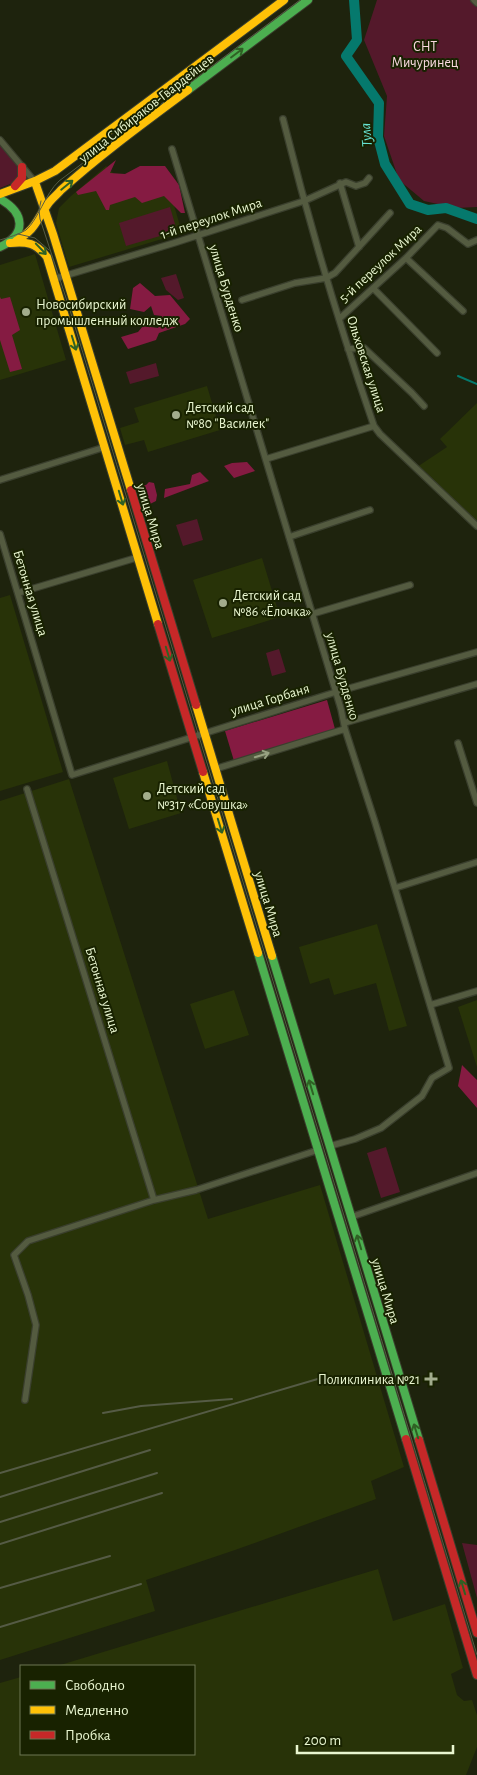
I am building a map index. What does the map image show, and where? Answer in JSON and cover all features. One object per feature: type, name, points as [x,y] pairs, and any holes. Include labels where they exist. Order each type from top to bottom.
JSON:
[{"type":"street","name":"улица Сибиряков-Гвардейцев","points":[[0,194],[35,182],[55,171],[284,0]]},
{"type":"street","name":"улица Сибиряков-Гвардейцев","points":[[10,243],[26,235],[36,225],[48,204],[58,193],[151,117],[308,0]]},
{"type":"street","name":"Ольховская улица","points":[[283,119],[326,278],[374,426],[380,434],[477,526]]},
{"type":"street","points":[[0,140],[35,182]]},
{"type":"street","name":"улица Бурденко","points":[[172,150],[336,692],[344,726],[449,1068],[432,1078],[422,1096],[381,1128],[330,1146]]},
{"type":"street","points":[[13,188],[20,183],[24,176],[22,167]]},
{"type":"street","name":"1-й переулок Мира","points":[[54,279],[304,201],[346,182],[356,186],[366,183],[369,178]]},
{"type":"street","name":"улица Мира","points":[[35,182],[477,1633]]},
{"type":"street","points":[[340,184],[359,247]]},
{"type":"street","points":[[0,199],[10,203],[17,213],[20,222],[18,234],[10,243]]},
{"type":"street","points":[[242,300],[295,283],[326,278],[335,273],[390,213]]},
{"type":"street","name":"5-й переулок Мира","points":[[339,319],[406,258],[438,225],[447,228],[468,244],[477,240]]},
{"type":"street","points":[[0,247],[10,243],[25,241],[35,243],[48,257],[54,279]]},
{"type":"street","points":[[406,258],[463,312]]},
{"type":"street","name":"улица Мира","points":[[54,279],[477,1676]]},
{"type":"street","points":[[373,288],[437,353]]},
{"type":"street","points":[[348,349],[364,348],[424,406]]},
{"type":"street","points":[[266,459],[374,426]]},
{"type":"street","points":[[0,480],[106,447]]},
{"type":"street","points":[[289,537],[370,510]]},
{"type":"street","name":"Бетонная улица","points":[[0,534],[72,775]]},
{"type":"street","points":[[18,593],[139,557]]},
{"type":"street","points":[[312,614],[410,585]]},
{"type":"street","name":"улица Горбаня","points":[[72,775],[204,732],[477,652]]},
{"type":"street","points":[[215,769],[477,684]]},
{"type":"street","points":[[458,744],[477,803]]},
{"type":"street","name":"Бетонная улица","points":[[27,789],[154,1200]]},
{"type":"street","points":[[395,888],[477,862]]},
{"type":"street","points":[[430,1005],[477,991]]},
{"type":"street","points":[[25,1400],[36,1325],[14,1254],[28,1242],[154,1200],[196,1190],[330,1146]]},
{"type":"street","points":[[339,1221],[477,1173]]},
{"type":"street","points":[[433,1531],[445,1528]]},
{"type":"shaded area","points":[[116,160],[110,173],[125,174],[140,166],[165,166],[179,185],[185,213],[181,213],[164,196],[142,203],[135,197],[110,205],[109,210],[106,210],[96,191],[78,195],[76,192]]},
{"type":"shaded area","points":[[106,166],[118,178],[170,191],[182,233],[69,267],[56,223],[59,208]]},
{"type":"shaded area","name":"Новосибирский промышленный колледж","points":[[35,254],[66,360],[0,380],[0,265]]},
{"type":"shaded area","points":[[140,283],[155,296],[170,295],[190,319],[185,324],[159,333],[156,340],[128,349],[121,337],[138,332],[143,326],[158,328],[163,320],[162,316],[154,315],[151,306],[144,312],[130,309],[133,288]]},
{"type":"shaded area","points":[[0,297],[1,299],[10,297],[20,330],[12,335],[22,369],[10,372],[0,340]]},
{"type":"shaded area","name":"Детский сад №80 \"Василек\"","points":[[207,386],[220,430],[148,452],[144,440],[125,445],[120,428],[139,422],[134,408]]},
{"type":"shaded area","points":[[477,403],[477,522],[426,472],[417,467],[447,447],[440,439]]},
{"type":"shaded area","points":[[247,462],[255,471],[234,478],[224,466],[232,463]]},
{"type":"shaded area","points":[[200,472],[209,481],[164,498],[165,489],[190,484],[192,475]]},
{"type":"shaded area","points":[[149,482],[154,483],[157,495],[156,501],[150,504],[141,498],[136,488]]},
{"type":"shaded area","points":[[262,558],[280,617],[212,638],[193,580]]},
{"type":"shaded area","points":[[10,595],[63,772],[0,791],[0,598]]},
{"type":"shaded area","points":[[327,700],[335,729],[234,761],[225,731]]},
{"type":"shaded area","name":"Детский сад №317 «Совушка»","points":[[167,761],[181,813],[129,829],[113,778]]},
{"type":"shaded area","points":[[69,779],[208,1219],[320,1185],[404,1467],[371,1481],[376,1499],[146,1580],[155,1611],[0,1660],[0,801]]},
{"type":"shaded area","points":[[377,924],[407,1026],[389,1031],[376,983],[334,995],[329,978],[310,984],[299,947]]},
{"type":"shaded area","points":[[234,990],[249,1035],[205,1049],[190,1004]]},
{"type":"shaded area","points":[[477,1000],[477,1067],[458,1007]]},
{"type":"shaded area","points":[[462,1065],[477,1080],[477,1108],[458,1086]]},
{"type":"shaded area","points":[[378,1569],[393,1621],[445,1604],[463,1668],[451,1674],[457,1695],[464,1701],[472,1700],[477,1715],[477,1747],[466,1775],[0,1775],[0,1683],[20,1677],[20,1755],[195,1755],[195,1665],[60,1665]]},
{"type":"green space","name":"СНТ Мичуринец","points":[[377,0],[474,0],[477,3],[477,207],[456,208],[424,201],[399,180],[384,136],[387,96],[364,40]]},
{"type":"green space","points":[[0,144],[20,168],[22,177],[18,181],[0,188]]},
{"type":"green space","points":[[170,207],[177,231],[126,246],[119,223]]},
{"type":"green space","points":[[176,274],[184,298],[178,300],[166,290],[161,278]]},
{"type":"green space","points":[[156,363],[159,376],[130,384],[126,372]]},
{"type":"green space","points":[[197,519],[203,540],[183,546],[176,525]]},
{"type":"green space","points":[[279,649],[286,672],[272,676],[266,653]]},
{"type":"green space","points":[[386,1147],[400,1192],[381,1198],[367,1153]]},
{"type":"green space","points":[[462,1543],[477,1545],[477,1598]]},
{"type":"waterway","name":"Тула","points":[[354,0],[357,40],[346,56],[379,103],[378,137],[385,164],[410,204],[428,210],[446,208],[477,219]]},
{"type":"waterway","points":[[458,376],[477,384]]},
{"type":"tram line","points":[[0,240],[26,230],[59,181],[300,0]]},
{"type":"tram line","points":[[41,201],[40,219],[69,307],[477,1655]]},
{"type":"tram line","points":[[18,234],[35,238],[49,250]]},
{"type":"railway","points":[[0,1473],[321,1378]]},
{"type":"railway","points":[[103,1413],[141,1406],[232,1399]]},
{"type":"railway","points":[[0,1497],[150,1450]]},
{"type":"railway","points":[[0,1522],[157,1473]]},
{"type":"railway","points":[[0,1544],[162,1493]]},
{"type":"railway","points":[[0,1588],[110,1556]]},
{"type":"railway","points":[[0,1627],[141,1584]]},
{"type":"traffic: fast","points":[[188,90],[308,0]]},
{"type":"traffic: fast","points":[[0,199],[14,211],[20,223],[15,236],[0,247]]},
{"type":"traffic: fast","points":[[258,953],[406,1439]]},
{"type":"traffic: fast","points":[[272,956],[419,1440]]},
{"type":"traffic: slow","points":[[0,194],[35,181],[55,171],[284,0]]},
{"type":"traffic: slow","points":[[16,241],[32,228],[49,202],[61,190],[107,151],[188,90]]},
{"type":"traffic: slow","points":[[35,182],[53,234],[131,490]]},
{"type":"traffic: slow","points":[[10,243],[21,242],[31,244],[47,257],[158,624]]},
{"type":"traffic: slow","points":[[196,705],[272,956]]},
{"type":"traffic: slow","points":[[203,772],[258,953]]},
{"type":"traffic: jam","points":[[15,186],[22,178],[22,167]]},
{"type":"traffic: jam","points":[[131,490],[196,705]]},
{"type":"traffic: jam","points":[[158,624],[203,772]]},
{"type":"traffic: jam","points":[[406,1439],[477,1675]]},
{"type":"traffic: jam","points":[[419,1440],[477,1633]]},
{"type":"place","name":"Новосибирский промышленный колледж","points":[[26,312]]},
{"type":"place","name":"Детский сад №80 \"Василек\"","points":[[176,415]]},
{"type":"place","name":"Детский сад №86 «Ёлочка»","points":[[223,603]]},
{"type":"place","name":"Детский сад №317 «Совушка»","points":[[147,796]]},
{"type":"place","name":"Поликлиника №21","points":[[431,1379]]}]
